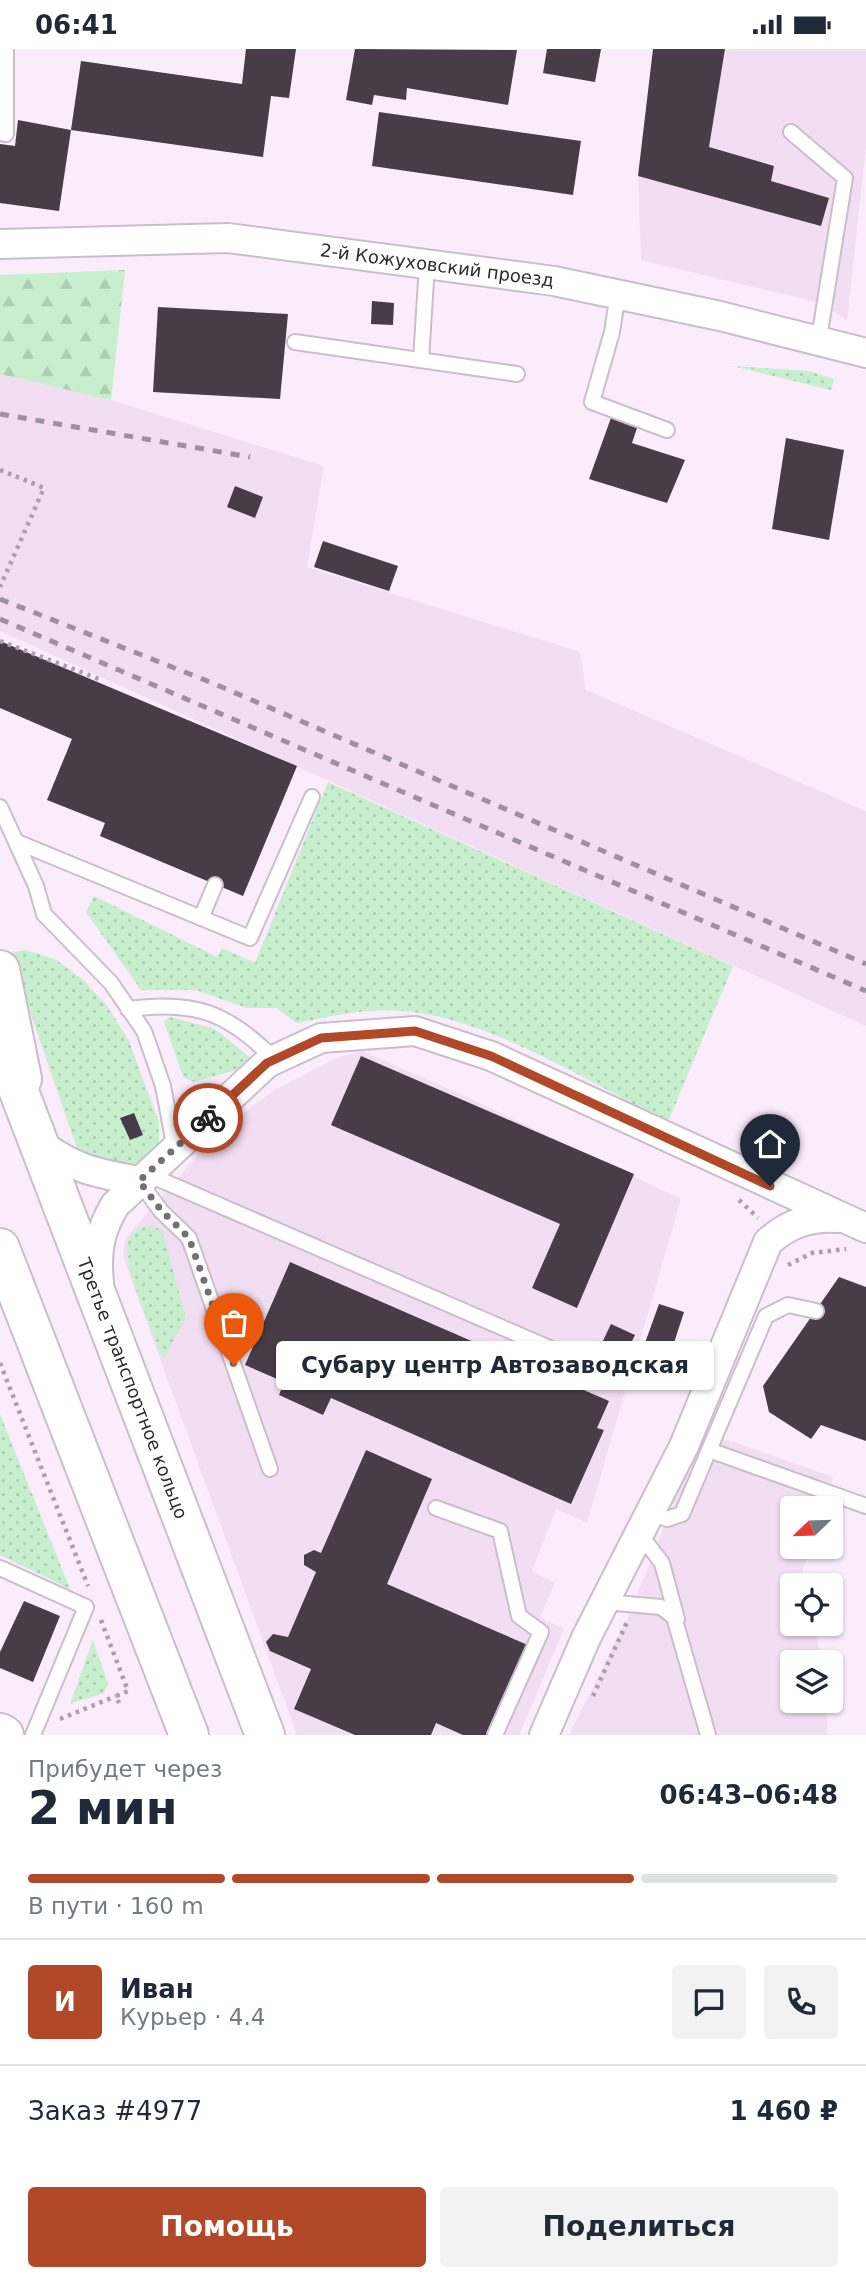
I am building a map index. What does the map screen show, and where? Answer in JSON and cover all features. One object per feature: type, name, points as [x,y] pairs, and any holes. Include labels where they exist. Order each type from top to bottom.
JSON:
[{"type":"main road","points":[[0,970],[33,1127]]},
{"type":"main road","name":"Третье транспортное кольцо","points":[[0,1042],[265,1735]]},
{"type":"main road","points":[[0,1248],[189,1735]]},
{"type":"street","name":"2-й Кожуховский проезд","points":[[0,244],[228,238],[618,293],[866,353]]},
{"type":"street","points":[[101,1303],[96,1254],[102,1229],[115,1205],[275,1060],[321,1038],[415,1031],[491,1056],[855,1223]]},
{"type":"street","points":[[33,1127],[61,1159],[87,1172],[143,1178]]},
{"type":"street","points":[[544,1735],[604,1602],[684,1446],[768,1242],[777,1234],[804,1220],[855,1223]]},
{"type":"lane","points":[[0,133],[6,134],[6,49]]},
{"type":"lane","points":[[791,132],[845,178],[821,326],[816,340]]},
{"type":"lane","points":[[421,360],[427,264]]},
{"type":"lane","points":[[618,293],[612,332],[592,402],[667,430]]},
{"type":"lane","points":[[295,342],[517,374]]},
{"type":"lane","points":[[17,842],[250,938],[312,797]]},
{"type":"lane","points":[[0,807],[36,886],[44,914],[111,983],[144,1031],[163,1086],[175,1149]]},
{"type":"lane","points":[[201,918],[215,884]]},
{"type":"lane","points":[[128,1009],[166,1004],[219,1016],[249,1033],[275,1060]]},
{"type":"lane","points":[[143,1178],[598,1369]]},
{"type":"lane","points":[[143,1178],[161,1210],[189,1238],[270,1469]]},
{"type":"lane","points":[[708,1735],[662,1563],[644,1523],[682,1514],[766,1316],[788,1305],[816,1311]]},
{"type":"lane","points":[[709,1450],[866,1506]]},
{"type":"lane","points":[[436,1508],[500,1531],[519,1616],[541,1632],[495,1735]]},
{"type":"lane","points":[[0,1568],[86,1607],[33,1735]]},
{"type":"lane","points":[[604,1602],[661,1607],[678,1624]]},
{"type":"path","points":[[0,470],[44,488],[0,587]]},
{"type":"path","points":[[0,641],[99,679]]},
{"type":"path","points":[[732,1194],[777,1234]]},
{"type":"path","points":[[0,1363],[91,1595]]},
{"type":"path","points":[[96,1608],[128,1691],[116,1696],[119,1703]]},
{"type":"shaded area","points":[[653,49],[866,49],[866,147],[847,321],[824,304],[641,260],[638,176]]},
{"type":"shaded area","points":[[0,374],[111,400],[324,466],[307,567],[580,652],[586,690],[866,811],[866,1026],[0,631]]},
{"type":"shaded area","points":[[362,1051],[467,1097],[681,1199],[587,1523],[556,1509],[532,1571],[555,1583],[540,1617],[564,1629],[519,1735],[297,1735],[123,1257],[125,1239],[134,1228],[206,1146],[247,1110],[276,1089],[339,1057]]},
{"type":"shaded area","points":[[702,1431],[833,1477],[827,1496],[780,1496],[780,1559],[806,1559],[803,1573],[780,1573],[780,1636],[816,1636],[820,1650],[780,1650],[780,1713],[828,1713],[827,1735],[569,1735],[629,1615]]},
{"type":"green space","points":[[125,270],[111,400],[0,374],[0,275]]},
{"type":"green space","points":[[732,366],[809,371],[834,379],[831,390]]},
{"type":"green space","points":[[328,782],[733,966],[668,1122],[503,1038],[435,1016],[403,1011],[376,1011],[297,1023],[276,1008],[246,1008],[196,990],[141,990],[86,912],[94,896],[217,957],[222,948],[255,963]]},
{"type":"green space","points":[[25,950],[55,959],[82,979],[108,1007],[129,1041],[159,1122],[159,1141],[151,1159],[112,1168],[95,1163],[77,1149],[10,953]]},
{"type":"green space","points":[[170,1017],[215,1029],[252,1059],[236,1070],[194,1082],[183,1077],[164,1021]]},
{"type":"green space","points":[[151,1226],[162,1230],[186,1318],[163,1359],[133,1280],[127,1249],[133,1233]]},
{"type":"green space","points":[[0,1414],[70,1589],[0,1555]]},
{"type":"green space","points":[[93,1640],[108,1684],[104,1693],[70,1704]]},
{"type":"building","points":[[246,49],[296,49],[289,98],[271,96],[263,157],[71,130],[81,61],[242,84]]},
{"type":"building","points":[[355,49],[517,50],[508,105],[407,88],[406,100],[374,95],[372,105],[346,100]]},
{"type":"building","points":[[547,49],[601,49],[595,82],[543,73]]},
{"type":"building","points":[[653,49],[725,49],[709,147],[774,166],[771,181],[829,198],[821,226],[638,176]]},
{"type":"building","points":[[379,112],[581,141],[573,195],[372,166]]},
{"type":"building","points":[[18,120],[71,130],[59,211],[0,203],[0,144],[15,146]]},
{"type":"building","points":[[372,301],[394,303],[393,325],[371,324]]},
{"type":"building","points":[[158,307],[288,314],[280,399],[153,392]]},
{"type":"building","points":[[612,415],[638,425],[632,443],[685,460],[667,503],[589,479]]},
{"type":"building","points":[[786,438],[844,450],[829,540],[772,529]]},
{"type":"building","points":[[235,486],[263,497],[255,518],[227,507]]},
{"type":"building","points":[[323,541],[398,566],[389,591],[314,567]]},
{"type":"building","points":[[0,641],[297,766],[243,896],[100,836],[105,823],[47,800],[72,739],[0,708]]},
{"type":"building","points":[[361,1056],[634,1174],[577,1308],[532,1288],[560,1224],[331,1125]]},
{"type":"building","points":[[134,1113],[143,1135],[130,1140],[120,1118]]},
{"type":"building","points":[[290,1262],[609,1401],[597,1428],[604,1430],[571,1504],[331,1398],[323,1415],[279,1395],[284,1382],[245,1365]]},
{"type":"building","points":[[839,1277],[866,1287],[866,1441],[821,1425],[811,1439],[769,1412],[763,1386]]},
{"type":"building","points":[[659,1304],[684,1312],[671,1352],[645,1343]]},
{"type":"building","points":[[611,1324],[635,1335],[624,1358],[600,1347]]},
{"type":"building","points":[[366,1450],[432,1479],[387,1584],[530,1646],[492,1735],[463,1735],[436,1723],[431,1735],[355,1735],[294,1709],[311,1669],[270,1651],[266,1642],[273,1634],[288,1637],[316,1572],[304,1565],[304,1555],[314,1550],[321,1553]]},
{"type":"building","points":[[24,1601],[60,1616],[33,1682],[0,1668],[0,1652]]},
{"type":"railway","points":[[0,414],[250,457]]},
{"type":"railway","points":[[0,599],[210,682],[866,964]]},
{"type":"railway","points":[[0,619],[866,991]]},
{"type":"way so far","points":[[208,1118],[139,1181],[161,1210],[189,1238],[234,1365]]},
{"type":"place","name":"Субару центр Автозаводская","points":[[234,1365]]},
{"type":"route","points":[[208,1118],[267,1063],[321,1038],[415,1031],[491,1056],[770,1186]]}]
